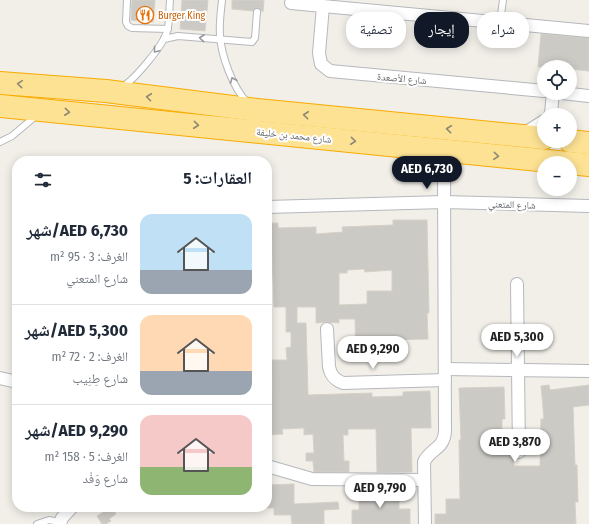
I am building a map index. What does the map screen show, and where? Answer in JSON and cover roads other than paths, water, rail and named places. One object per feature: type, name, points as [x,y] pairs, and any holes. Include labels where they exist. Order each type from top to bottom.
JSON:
[{"type":"highway","points":[[0,83],[106,91],[258,110],[537,137]]},
{"type":"highway","name":"شارع محمد بن خليفة","points":[[0,106],[43,109],[589,165]]},
{"type":"street","points":[[291,3],[477,20]]},
{"type":"street","name":"شارع الأصعدة","points":[[323,6],[319,53],[322,64],[330,71],[537,90]]},
{"type":"street","points":[[529,25],[589,31]]},
{"type":"street","points":[[577,95],[589,96]]},
{"type":"street","points":[[518,136],[528,132],[537,125]]},
{"type":"street","points":[[425,524],[423,466],[426,458],[440,446],[445,437],[444,173],[436,156],[426,149]]},
{"type":"street","points":[[444,173],[451,163],[465,153]]},
{"type":"street","name":"شارع المتعني","points":[[272,206],[444,202],[589,206]]},
{"type":"street","points":[[518,284],[519,452]]},
{"type":"street","points":[[327,329],[330,372],[338,381],[343,383],[445,374],[518,370],[589,371]]},
{"type":"street","points":[[0,378],[12,381]]},
{"type":"street","points":[[272,468],[305,478],[320,480],[424,480]]},
{"type":"street","points":[[60,523],[67,512]]},
{"type":"lane","points":[[127,0],[126,22],[128,26],[132,28],[168,29]]},
{"type":"lane","points":[[106,91],[123,87],[133,79],[164,39],[168,29],[170,0]]},
{"type":"lane","points":[[222,0],[220,40],[224,57],[236,87],[245,100],[258,110]]},
{"type":"lane","points":[[501,12],[503,0]]},
{"type":"lane","points":[[164,39],[178,36],[249,42],[254,40],[257,12]]},
{"type":"lane","points":[[0,142],[12,136],[43,109]]},
{"type":"lane","points":[[37,524],[49,520],[60,523]]},
{"type":"place","name":"Burger King","points":[[145,15]]}]
